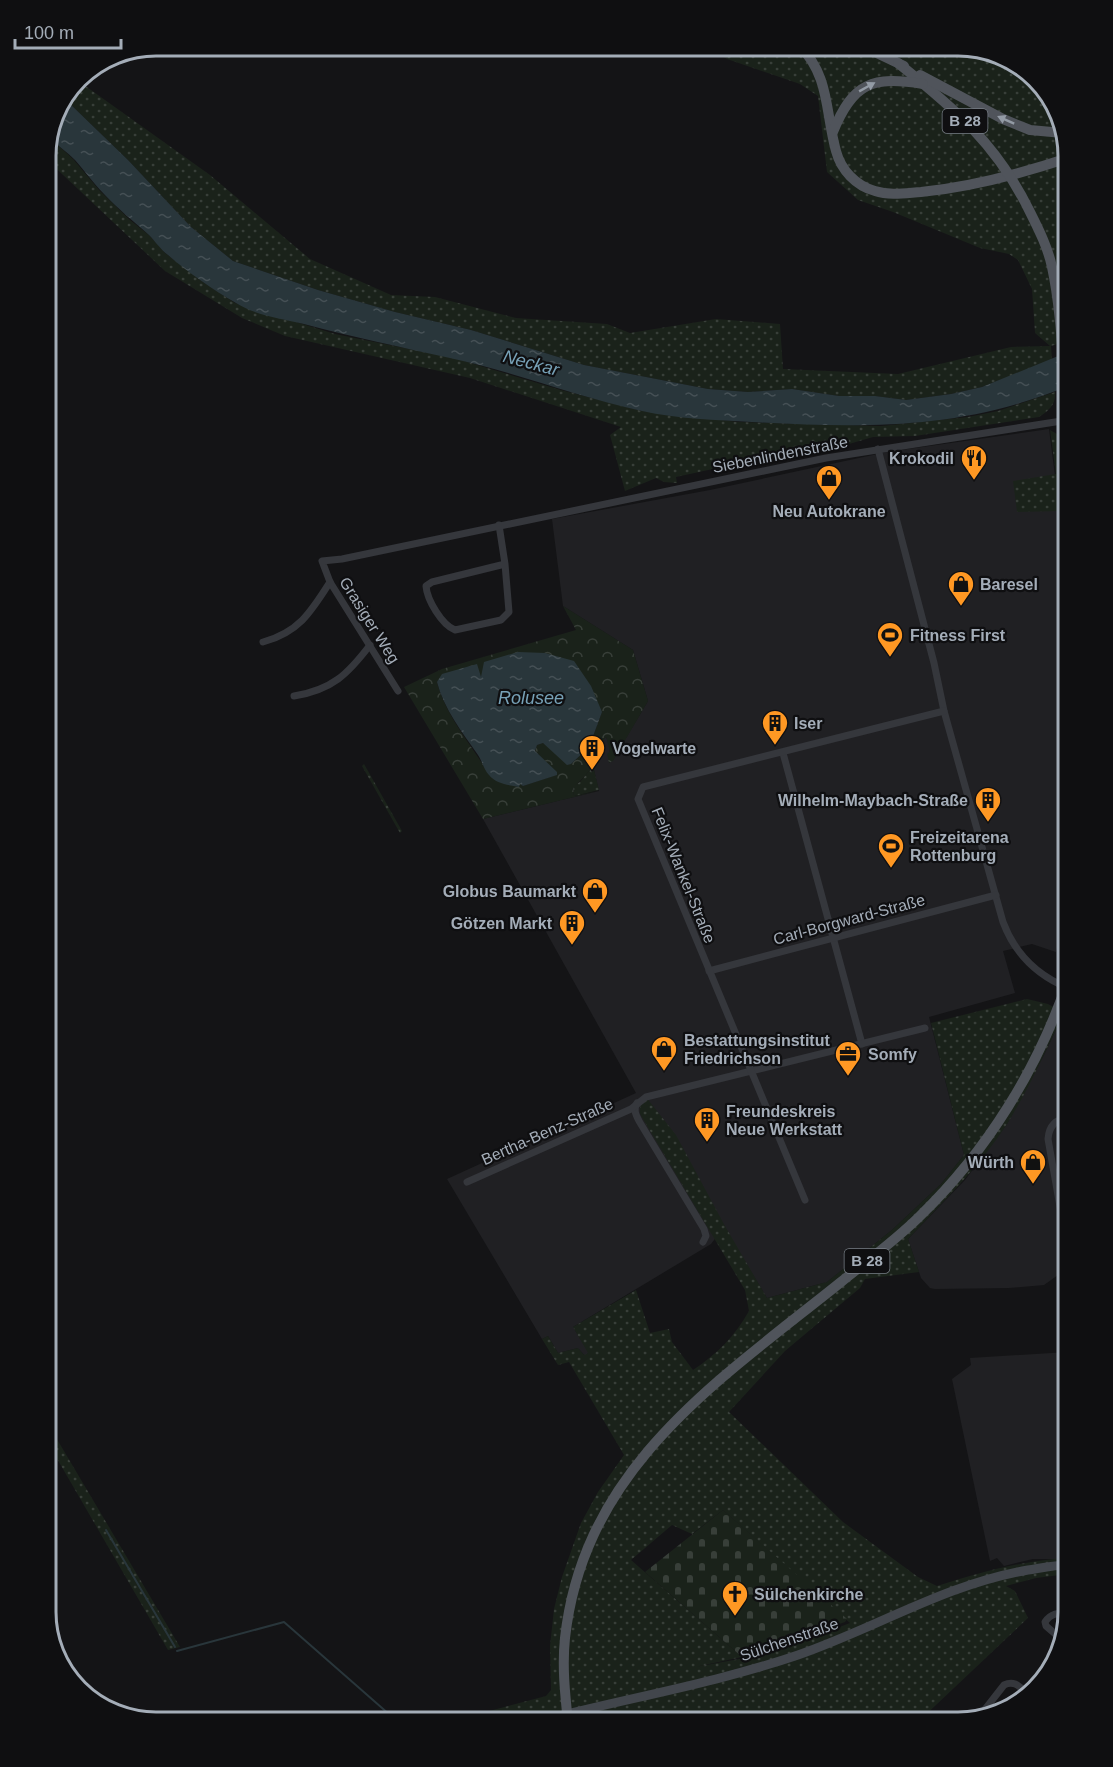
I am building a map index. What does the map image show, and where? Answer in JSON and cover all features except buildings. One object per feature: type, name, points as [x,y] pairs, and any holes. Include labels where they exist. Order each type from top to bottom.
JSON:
[{"type":"main road","points":[[810,56],[821,77],[836,151],[842,168],[859,184],[875,191],[888,194],[951,189],[1058,161]]},
{"type":"main road","name":"B 28","points":[[883,56],[898,63],[940,96],[970,125],[1002,163],[1021,193],[1041,234],[1052,267],[1058,314]]},
{"type":"main road","points":[[898,63],[1003,119],[1030,130],[1055,132]]},
{"type":"main road","points":[[833,132],[847,104],[866,86],[882,80],[923,84]]},
{"type":"main road","name":"B 28","points":[[567,1712],[564,1657],[569,1610],[586,1550],[594,1530],[615,1493],[665,1430],[701,1396],[903,1232],[952,1182],[998,1122],[1041,1048],[1058,1007]]},
{"type":"main road","name":"Sülchenstraße","points":[[577,1712],[724,1676],[800,1654],[941,1595],[994,1577],[1058,1567]]},
{"type":"street","name":"Siebenlindenstraße","points":[[322,561],[342,559],[787,466],[1058,421]]},
{"type":"street","points":[[878,449],[934,663],[944,711],[1005,927],[1018,952],[1041,974],[1058,981]]},
{"type":"street","points":[[499,525],[505,564],[509,612],[501,620],[455,630],[448,627],[426,595],[426,586],[432,582],[505,564]]},
{"type":"street","name":"Grasiger Weg","points":[[322,561],[330,582],[398,691]]},
{"type":"street","points":[[263,642],[279,637],[301,622],[330,582]]},
{"type":"street","points":[[294,696],[316,691],[345,675],[370,645]]},
{"type":"street","name":"Felix-Wankel-Straße","points":[[805,1200],[638,799],[639,793],[643,788],[944,711]]},
{"type":"street","points":[[783,753],[862,1044]]},
{"type":"street","name":"Carl-Borgward-Straße","points":[[709,970],[996,895]]},
{"type":"street","points":[[752,1072],[925,1028]]},
{"type":"street","name":"Bertha-Benz-Straße","points":[[467,1182],[625,1112],[646,1097],[752,1072]]},
{"type":"street","name":"Bertha-Benz-Straße","points":[[637,1103],[635,1114],[704,1229],[706,1236],[703,1242]]},
{"type":"street","points":[[1058,1121],[1048,1132],[1058,1196]]},
{"type":"street","points":[[1055,1634],[1045,1622],[1049,1617],[1058,1613]]},
{"type":"street","points":[[987,1706],[1004,1685],[1010,1682],[1021,1688]]},
{"type":"shaded area","points":[[1049,429],[1058,500],[1058,944],[1056,952],[1032,944],[1003,951],[1015,993],[929,1017],[964,1155],[941,1184],[892,1230],[827,1282],[767,1298],[724,1227],[711,1244],[573,1327],[589,1353],[584,1355],[578,1348],[558,1353],[548,1336],[542,1339],[447,1179],[636,1093],[483,819],[599,791],[593,766],[602,741],[606,737],[610,746],[609,763],[648,701],[633,650],[563,606],[552,519],[710,490],[887,452]]},
{"type":"shaded area","points":[[1058,1026],[1058,1275],[1044,1285],[1009,1288],[930,1288],[921,1278],[908,1239],[965,1180],[1007,1124]]},
{"type":"shaded area","points":[[1058,1353],[1058,1559],[1033,1559],[1004,1566],[997,1558],[990,1561],[952,1379],[971,1365],[970,1358]]},
{"type":"green space","points":[[722,56],[964,56],[990,61],[1013,72],[1023,80],[1041,100],[1056,136],[1058,156],[1058,344],[1051,346],[1052,360],[982,387],[906,400],[875,396],[839,396],[792,389],[748,392],[708,389],[584,365],[471,330],[395,312],[318,290],[233,261],[191,227],[128,160],[70,104],[85,86],[210,175],[310,259],[391,295],[435,297],[516,318],[607,324],[630,333],[716,319],[780,324],[783,369],[898,374],[1011,347],[1050,346],[1035,333],[1032,289],[1018,260],[1009,254],[980,248],[858,200],[827,172],[818,96],[800,84]]},
{"type":"green space","points":[[57,144],[73,159],[100,191],[150,236],[165,253],[203,282],[235,303],[335,334],[454,358],[642,411],[738,422],[881,426],[968,417],[998,411],[1055,392],[1054,400],[1049,409],[1039,417],[915,436],[873,437],[825,451],[745,466],[722,467],[676,477],[677,483],[664,482],[656,478],[625,491],[610,435],[621,427],[470,378],[285,336],[242,318],[165,271],[56,168]]},
{"type":"green space","points":[[1050,430],[1057,434],[1058,438],[1058,511],[1017,512],[1013,481],[1056,474]]},
{"type":"green space","points":[[563,606],[633,650],[648,701],[613,761],[609,763],[607,754],[610,751],[606,737],[595,762],[582,780],[573,787],[574,796],[599,791],[483,819],[404,687],[442,669],[576,630]],"holes":[[[483,673],[602,712],[589,747],[571,764],[543,743],[537,745],[535,751],[557,773],[523,786],[520,783],[490,776],[453,719],[437,682],[480,675],[481,677]]]},
{"type":"green space","points":[[364,764],[402,831],[400,833],[362,766]]},
{"type":"green space","points":[[593,766],[599,790],[574,796],[573,786],[580,782]]},
{"type":"green space","points":[[1027,999],[1048,1004],[1058,1010],[1058,1025],[1023,1097],[1007,1124],[985,1154],[908,1239],[919,1272],[865,1279],[860,1288],[785,1351],[729,1412],[843,1522],[918,1577],[937,1586],[1001,1568],[1058,1559],[1058,1575],[1006,1586],[1015,1591],[1028,1618],[929,1712],[488,1711],[546,1696],[551,1690],[550,1646],[554,1609],[562,1577],[581,1523],[598,1492],[624,1455],[569,1362],[558,1365],[542,1339],[548,1336],[558,1353],[578,1348],[584,1355],[588,1353],[573,1327],[636,1290],[650,1333],[669,1329],[672,1342],[693,1370],[725,1344],[749,1311],[745,1290],[640,1114],[640,1107],[646,1097],[676,1135],[767,1298],[827,1282],[892,1230],[941,1184],[964,1155],[931,1023]],"holes":[[[723,1510],[850,1623],[816,1636],[739,1659],[695,1667],[742,1657],[631,1560],[672,1525],[692,1534]]]},
{"type":"green space","points":[[56,1438],[180,1647],[168,1650],[56,1457]]},
{"type":"green space","points":[[723,1510],[847,1619],[845,1622],[742,1657],[645,1572]]},
{"type":"water","name":"Neckar","points":[[70,104],[128,160],[191,227],[233,261],[318,290],[395,312],[471,330],[584,365],[708,389],[748,392],[792,389],[839,396],[875,396],[906,400],[982,387],[1058,356],[1058,390],[990,411],[912,423],[793,424],[697,419],[656,414],[474,364],[260,314],[218,292],[165,253],[96,186],[75,160],[57,144],[59,130]]},
{"type":"water","name":"Rolusee","points":[[518,652],[545,653],[574,661],[591,686],[602,712],[589,747],[571,764],[567,765],[543,743],[537,745],[535,751],[557,772],[557,775],[523,786],[520,784],[519,787],[499,782],[487,773],[449,711],[437,682],[442,674],[477,664],[481,677],[484,662]]},
{"type":"waterway","points":[[106,1530],[175,1647]]},
{"type":"waterway","points":[[177,1651],[284,1622],[386,1711]]},
{"type":"place","name":"Krokodil","points":[[974,481]]},
{"type":"place","name":"Neu Autokrane","points":[[829,501]]},
{"type":"place","name":"Baresel","points":[[961,607]]},
{"type":"place","name":"Fitness First","points":[[890,658]]},
{"type":"place","name":"Iser","points":[[775,746]]},
{"type":"place","name":"Vogelwarte","points":[[592,771]]},
{"type":"place","name":"Wilhelm-Maybach-Straße","points":[[988,823]]},
{"type":"place","name":"Freizeitarena Rottenburg","points":[[891,869]]},
{"type":"place","name":"Globus Baumarkt","points":[[595,914]]},
{"type":"place","name":"Götzen Markt","points":[[572,946]]},
{"type":"place","name":"Bestattungsinstitut Friedrichson","points":[[664,1072]]},
{"type":"place","name":"Somfy","points":[[848,1077]]},
{"type":"place","name":"Freundeskreis Neue Werkstatt","points":[[707,1143]]},
{"type":"place","name":"Würth","points":[[1033,1185]]},
{"type":"place","name":"Sülchenkirche","points":[[735,1617]]}]
